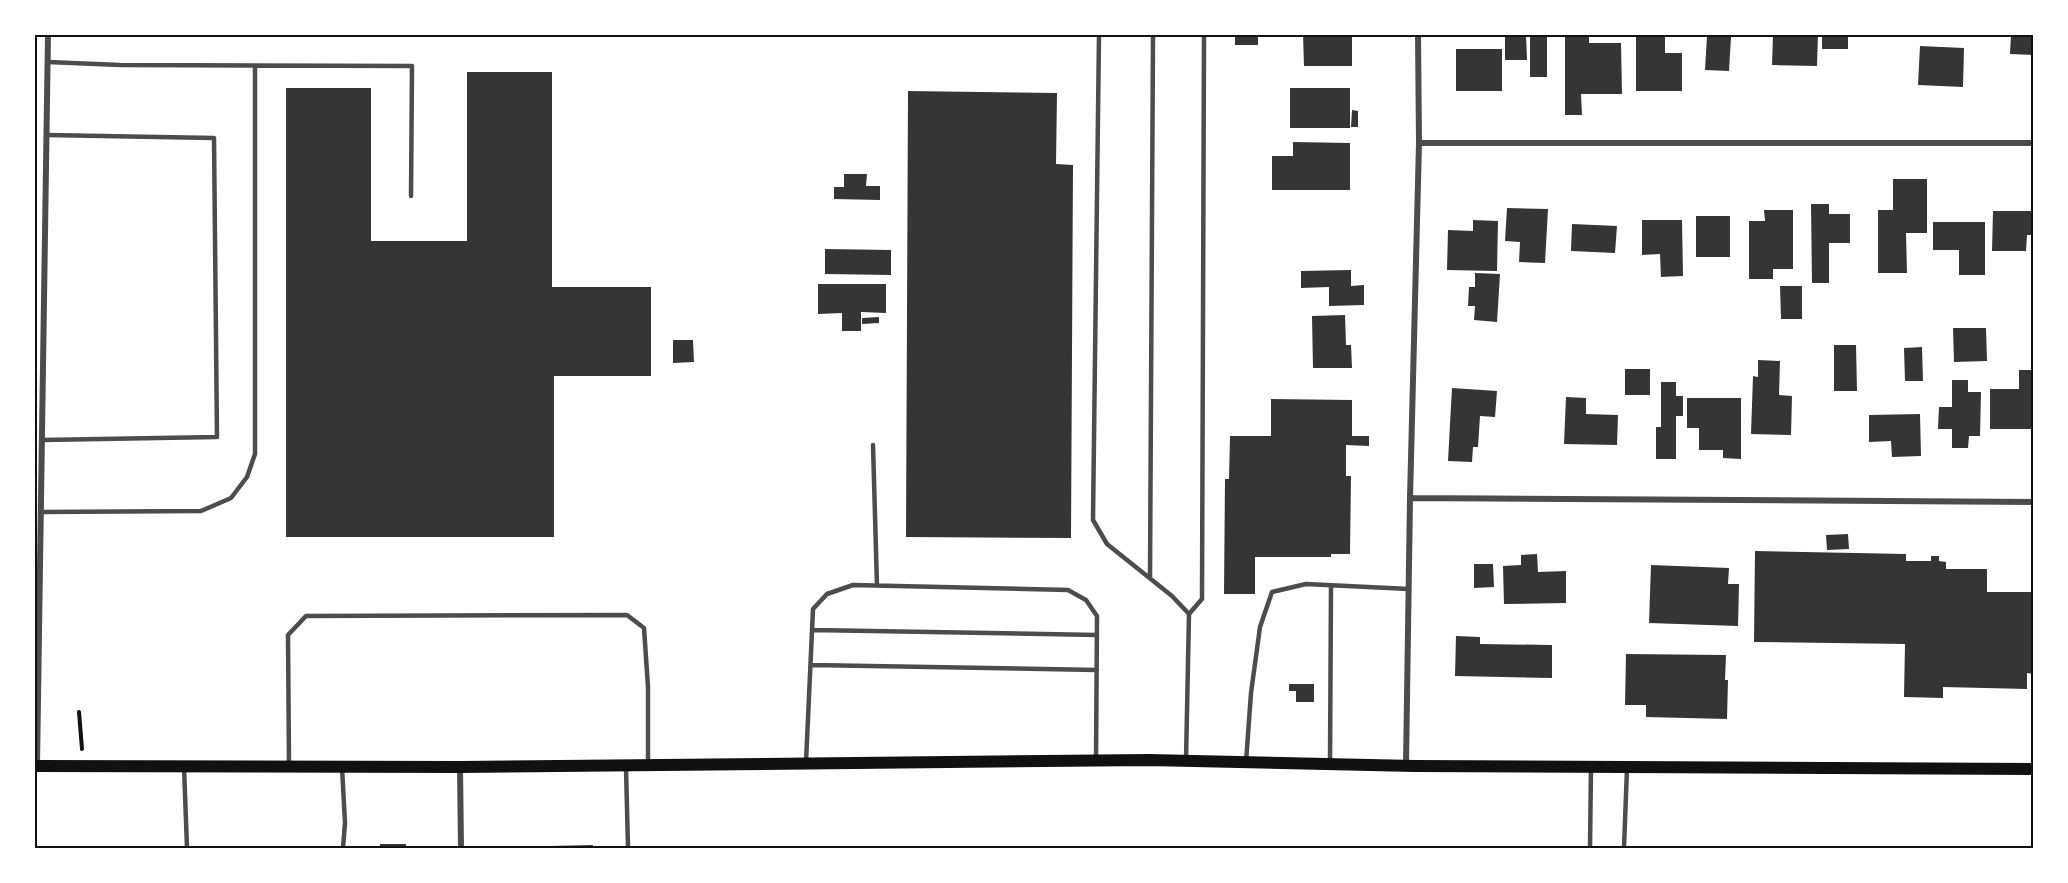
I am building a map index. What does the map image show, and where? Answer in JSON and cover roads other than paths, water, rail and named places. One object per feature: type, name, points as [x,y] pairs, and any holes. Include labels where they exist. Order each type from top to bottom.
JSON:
[{"type":"main road","points":[[36,766],[460,767],[1186,760],[1406,766],[2034,769]]},
{"type":"street","points":[[36,766],[48,34]]},
{"type":"street","points":[[1406,766],[1419,143],[1418,34]]},
{"type":"street","points":[[1419,143],[2034,144]]},
{"type":"street","points":[[1410,498],[2034,502]]},
{"type":"street","points":[[460,767],[460,849]]},
{"type":"lane","points":[[1099,34],[1093,520],[1107,544],[1172,596],[1189,614]]},
{"type":"lane","points":[[1150,578],[1153,34]]},
{"type":"lane","points":[[1186,760],[1189,614],[1202,599],[1204,34]]},
{"type":"lane","points":[[48,62],[412,66],[411,196]]},
{"type":"lane","points":[[41,512],[201,510],[231,498],[247,477],[255,454],[255,66]]},
{"type":"lane","points":[[42,440],[217,437],[214,138],[47,135]]},
{"type":"lane","points":[[873,445],[877,586]]},
{"type":"lane","points":[[1246,762],[1251,693],[1260,627],[1272,592],[1306,584],[1409,589]]},
{"type":"lane","points":[[806,763],[813,609],[827,594],[853,585],[1068,590],[1086,600],[1097,616],[1096,760]]},
{"type":"lane","points":[[1330,764],[1331,586]]},
{"type":"lane","points":[[289,766],[288,634],[306,616],[627,615],[644,628],[648,687],[648,765]]},
{"type":"lane","points":[[813,630],[1097,635]]},
{"type":"lane","points":[[811,665],[1097,670]]},
{"type":"lane","points":[[626,765],[628,849]]},
{"type":"lane","points":[[184,766],[187,849]]},
{"type":"lane","points":[[342,767],[344,849]]},
{"type":"lane","points":[[1590,849],[1591,767]]},
{"type":"lane","points":[[1624,849],[1627,768]]}]
